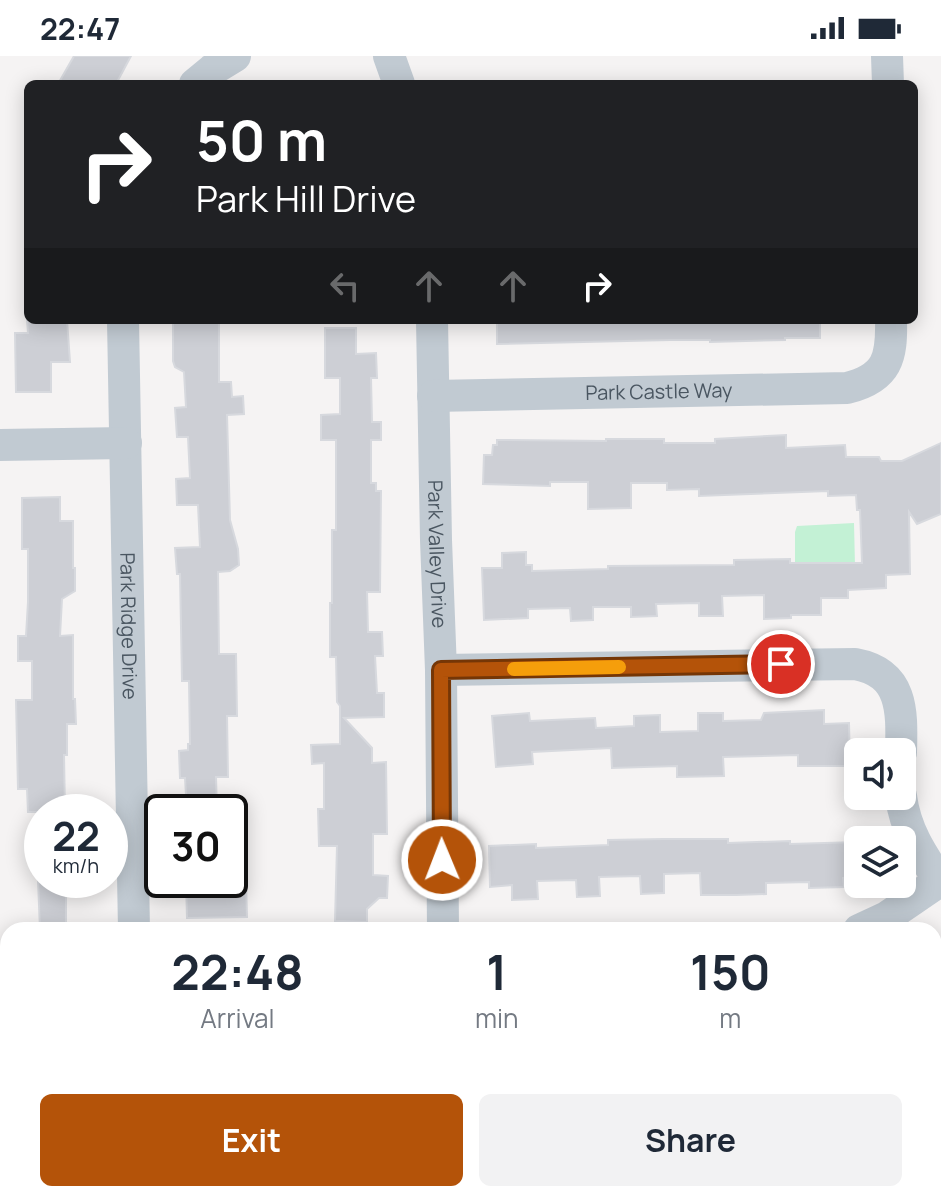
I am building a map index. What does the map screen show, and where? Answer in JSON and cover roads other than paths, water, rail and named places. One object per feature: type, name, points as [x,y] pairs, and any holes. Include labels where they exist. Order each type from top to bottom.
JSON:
[{"type":"street","points":[[200,80],[235,56]]},
{"type":"street","points":[[389,56],[398,80]]},
{"type":"street","points":[[887,56],[888,80]]},
{"type":"street","name":"Park Ridge Drive","points":[[123,324],[134,922]]},
{"type":"street","name":"Park Valley Drive","points":[[432,324],[441,670],[443,922]]},
{"type":"street","name":"Park Castle Way","points":[[433,396],[844,388],[865,382],[879,371],[890,354],[891,324]]},
{"type":"street","points":[[0,445],[126,443]]},
{"type":"street","points":[[441,670],[864,665],[891,684],[902,716],[901,738]]},
{"type":"street","points":[[876,922],[940,880],[921,854],[907,826],[904,810]]}]
